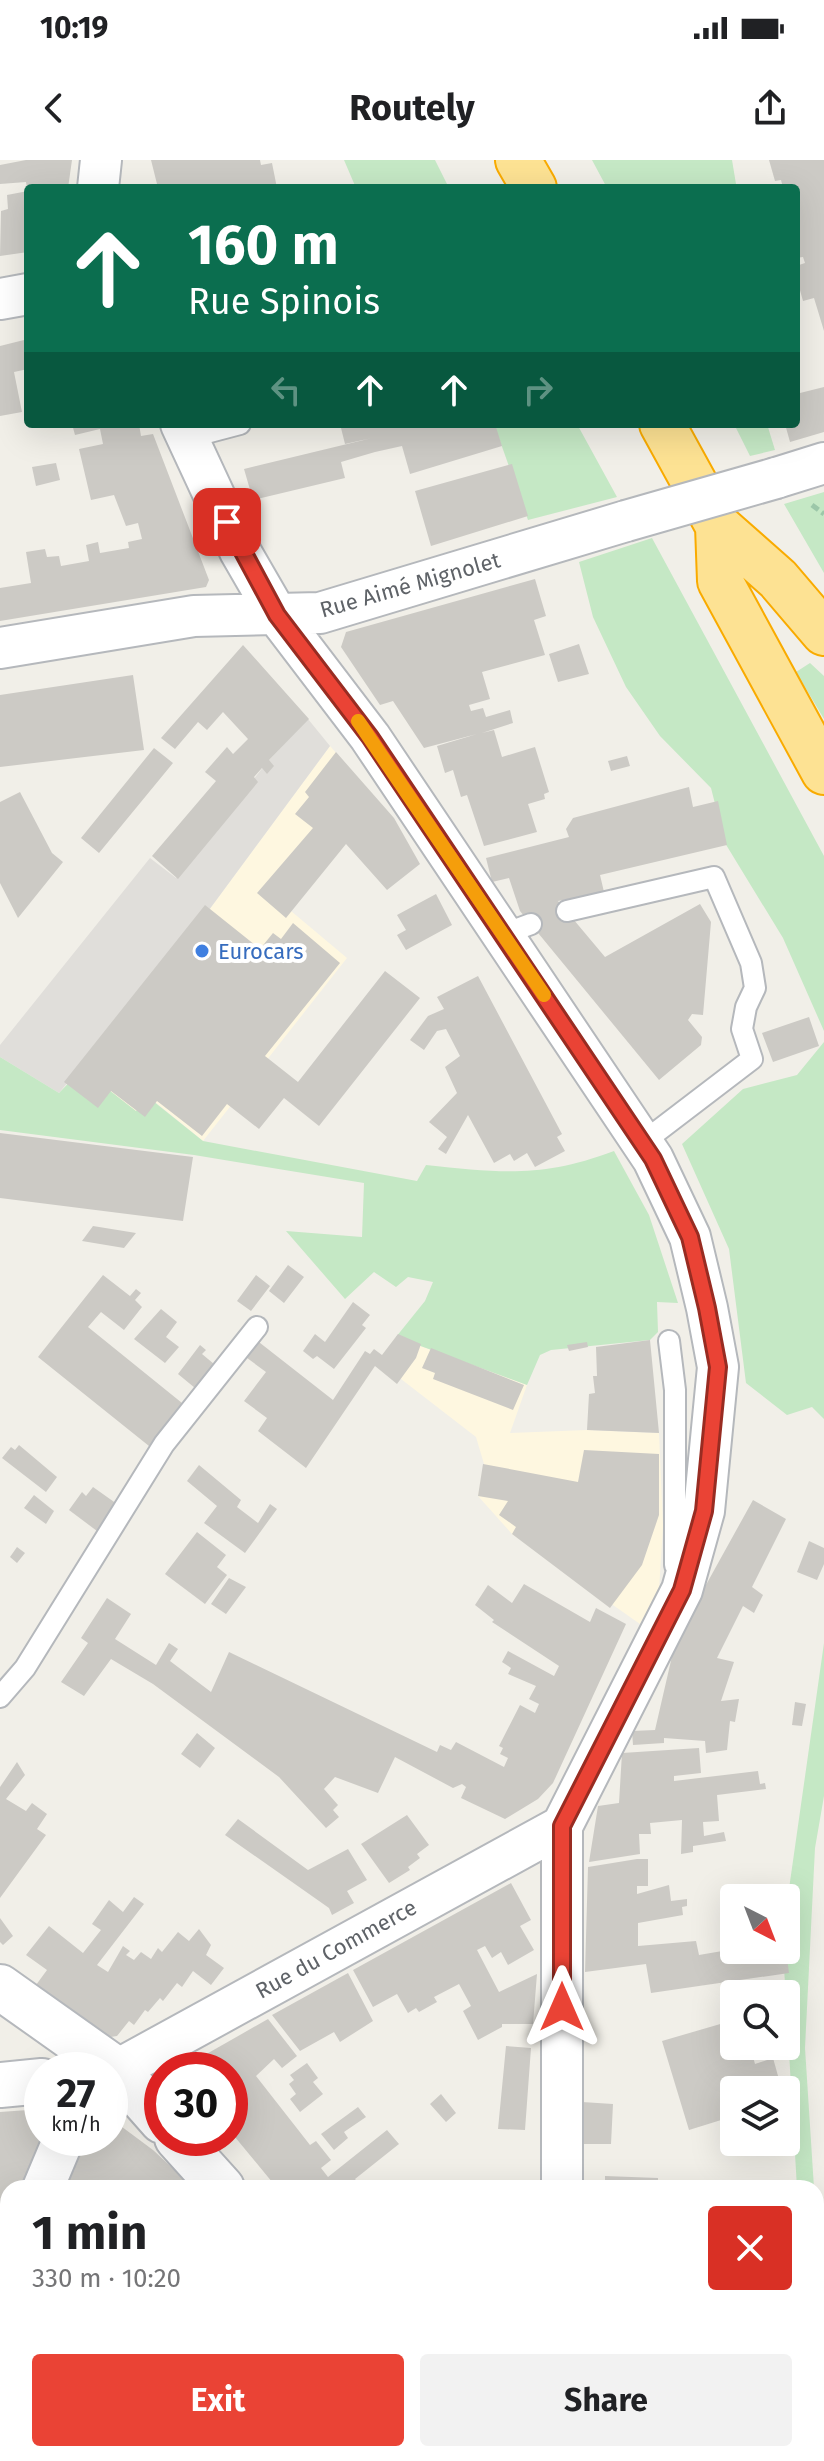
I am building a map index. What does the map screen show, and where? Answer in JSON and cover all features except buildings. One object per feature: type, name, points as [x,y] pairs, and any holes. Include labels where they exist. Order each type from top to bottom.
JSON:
[{"type":"highway","points":[[518,160],[532,184]]},
{"type":"highway","points":[[664,428],[718,526],[778,579],[824,633]]},
{"type":"highway","points":[[718,526],[720,581],[823,767]]},
{"type":"street","points":[[98,184],[101,160]]},
{"type":"street","points":[[0,299],[24,295]]},
{"type":"street","points":[[184,431],[240,551],[277,615],[517,929],[642,1143],[690,1237],[718,1367],[704,1511],[682,1590],[562,1826],[562,2180]]},
{"type":"street","name":"Rue Aimé Mignolet","points":[[0,648],[194,616],[320,613],[824,463]]},
{"type":"street","name":"Rue du Commerce","points":[[128,2063],[562,1826]]},
{"type":"street","points":[[0,1987],[87,2052]]},
{"type":"street","points":[[0,2085],[24,2083]]},
{"type":"street","points":[[128,2086],[144,2103]]},
{"type":"street","points":[[46,2180],[56,2156]]},
{"type":"street","points":[[193,2156],[215,2180]]},
{"type":"lane","points":[[184,431],[208,428]]},
{"type":"lane","points":[[567,911],[714,877],[751,963],[755,988],[746,1007],[742,1029],[752,1059],[642,1143]]},
{"type":"lane","points":[[0,1697],[25,1668],[164,1444],[257,1327]]},
{"type":"lane","points":[[669,1341],[675,1390],[674,1605]]},
{"type":"shaded area","points":[[308,719],[330,746],[209,910],[59,1093],[0,1057],[0,1045],[150,858],[176,878],[268,761]]},
{"type":"shaded area","points":[[330,746],[374,796],[334,830],[291,911],[347,958],[203,1141],[149,1097],[136,1112],[82,1069],[209,910]]},
{"type":"shaded area","points":[[396,1337],[527,1385],[510,1433],[587,1430],[659,1433],[663,1526],[659,1590],[640,1624],[512,1534],[478,1496],[484,1464],[476,1437],[379,1362]]},
{"type":"green space","points":[[344,160],[435,160],[447,184],[354,184]]},
{"type":"green space","points":[[592,160],[732,160],[736,184],[605,184]]},
{"type":"green space","points":[[495,428],[579,428],[617,497],[528,520]]},
{"type":"green space","points":[[736,428],[768,428],[775,450],[750,456]]},
{"type":"green space","points":[[824,492],[824,573],[784,504]]},
{"type":"green space","points":[[652,538],[824,856],[824,1031],[783,938],[725,843],[711,788],[660,736],[626,687],[593,617],[579,562]]},
{"type":"green space","points":[[810,663],[824,676],[824,719],[796,672]]},
{"type":"green space","points":[[824,1042],[824,1419],[812,1407],[787,1415],[746,1383],[729,1249],[682,1144],[743,1089],[797,1075]]},
{"type":"green space","points":[[0,1057],[59,1093],[82,1069],[136,1111],[148,1097],[203,1141],[417,1181],[426,1165],[521,1171],[565,1166],[614,1151],[649,1215],[678,1303],[657,1302],[658,1332],[650,1340],[551,1350],[540,1355],[527,1385],[396,1337],[425,1301],[433,1282],[408,1277],[396,1287],[374,1272],[345,1299],[286,1231],[362,1237],[364,1183],[194,1155],[0,1130]]},
{"type":"green space","points":[[824,1643],[824,1796],[815,1848],[805,2048],[813,2180],[797,2180],[795,2156],[800,2156],[800,2076],[790,2076],[789,2060],[800,2060],[800,1980],[785,1980],[784,1964],[800,1964],[800,1884],[790,1884]]},
{"type":"slow traffic","points":[[358,721],[544,995]]},
{"type":"place","name":"Eurocars","points":[[202,951]]},
{"type":"route","points":[[227,522],[277,615],[370,737],[653,1159],[690,1237],[707,1308],[718,1367],[713,1446],[704,1511],[682,1590],[562,1826],[562,2007]]}]
